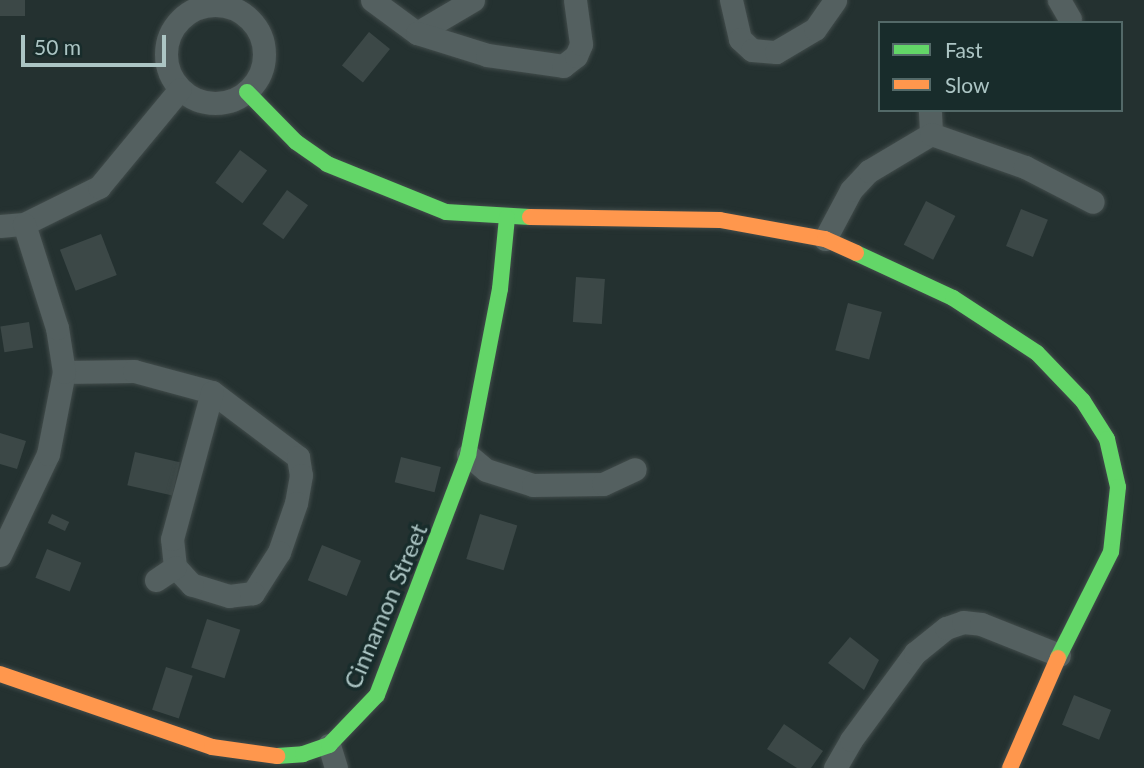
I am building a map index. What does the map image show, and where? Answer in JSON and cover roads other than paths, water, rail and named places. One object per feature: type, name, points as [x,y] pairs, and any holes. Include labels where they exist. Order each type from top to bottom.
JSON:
[{"type":"street","points":[[372,0],[417,33],[487,55],[563,66],[581,62],[575,0]]},
{"type":"street","points":[[417,33],[472,0]]},
{"type":"street","points":[[731,0],[747,57],[776,52],[815,29],[835,0]]},
{"type":"street","points":[[241,5],[255,25],[264,47],[263,64],[247,92],[220,103],[192,98],[180,89],[166,65],[165,51],[179,8],[241,5]]},
{"type":"street","points":[[0,226],[24,224],[99,187],[180,89]]},
{"type":"street","points":[[247,92],[296,142],[327,164],[446,212],[508,217],[720,220],[825,239],[953,298],[1037,353],[1083,401],[1107,439],[1118,487],[1111,552],[1059,655],[1010,768]]},
{"type":"street","points":[[825,239],[851,190],[869,171],[930,124],[1025,167],[1093,202]]},
{"type":"street","name":"Cinnamon Street","points":[[0,674],[212,747],[269,757],[303,754],[329,744],[377,695],[468,455],[500,289],[508,217]]},
{"type":"street","points":[[0,555],[48,454],[64,372],[57,328],[24,224]]},
{"type":"street","points":[[64,372],[134,371],[212,392],[298,457],[301,475],[296,503],[279,552],[253,593],[229,596],[166,574],[172,539],[212,392]]},
{"type":"street","points":[[468,455],[486,470],[533,485],[603,484],[635,469]]},
{"type":"street","points":[[835,768],[850,740],[915,653],[946,628],[963,622],[981,624],[1059,655]]},
{"type":"street","points":[[329,744],[336,768]]}]
